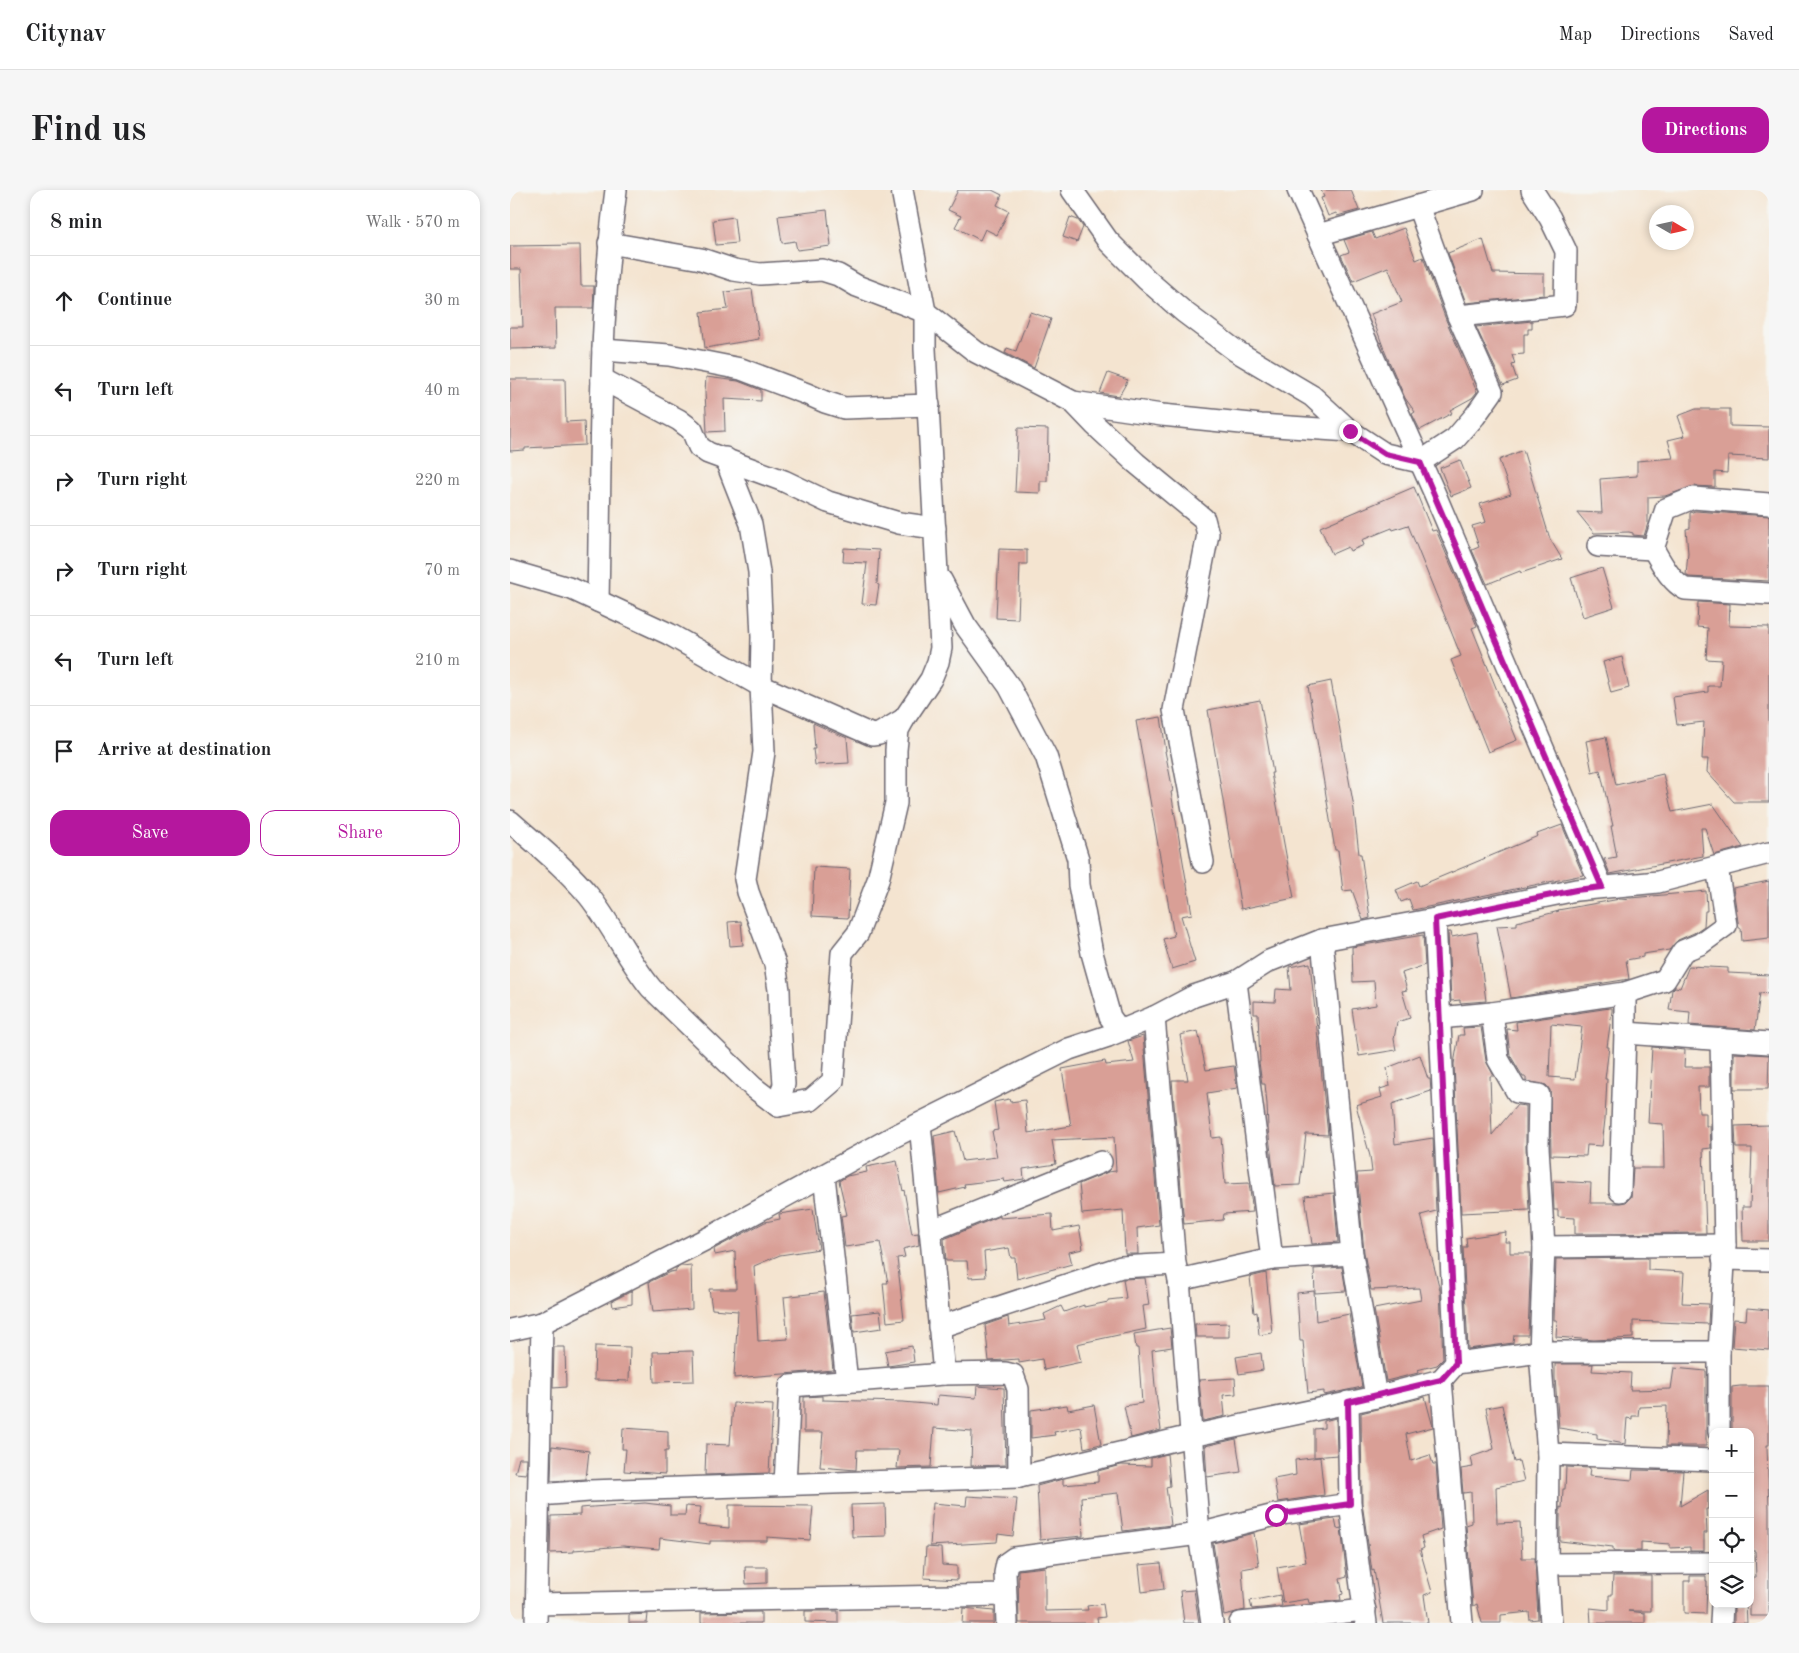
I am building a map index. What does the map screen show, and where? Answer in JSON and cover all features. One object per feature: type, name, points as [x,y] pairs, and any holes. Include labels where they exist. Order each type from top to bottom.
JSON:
[{"type":"street","points":[[598,601],[603,350],[609,244],[616,190]]},
{"type":"street","points":[[510,822],[569,874],[589,896],[639,973],[651,988],[753,1087],[778,1106],[811,1100],[832,1081],[842,953],[858,933],[878,880],[896,803],[898,730],[931,679],[941,648],[925,312],[902,190]]},
{"type":"street","points":[[1072,190],[1108,241],[1147,280],[1177,306],[1236,351],[1312,396],[1350,431],[1385,454],[1420,462],[1456,439],[1476,416],[1492,392],[1458,316],[1418,206]]},
{"type":"street","points":[[1298,190],[1420,462],[1602,887]]},
{"type":"street","points":[[1318,235],[1473,190]]},
{"type":"street","points":[[1458,316],[1565,305],[1566,251],[1550,218],[1532,190]]},
{"type":"street","points":[[609,244],[701,259],[734,270],[760,274],[822,270],[838,275],[857,286],[925,312],[976,352],[1073,402],[1162,415],[1350,431]]},
{"type":"street","points":[[603,350],[669,355],[741,369],[844,408],[929,405]]},
{"type":"street","points":[[602,380],[679,420],[692,430],[699,447],[708,453],[784,481],[828,502],[899,524],[935,528]]},
{"type":"street","points":[[1073,402],[1094,425],[1136,463],[1204,519],[1206,524],[1208,534],[1174,710],[1203,862]]},
{"type":"street","points":[[725,458],[751,524],[759,572],[764,752],[745,879],[775,964],[779,990],[784,1084],[778,1106]]},
{"type":"street","points":[[1769,504],[1693,498],[1666,509],[1654,549],[1674,580],[1685,589],[1769,594]]},
{"type":"street","points":[[1598,546],[1654,549]]},
{"type":"street","points":[[510,571],[572,589],[669,634],[761,686],[872,735],[879,734],[904,718]]},
{"type":"street","points":[[938,573],[965,625],[1010,686],[1046,756],[1078,859],[1079,885],[1092,953],[1110,1017],[1120,1031]]},
{"type":"street","points":[[510,1330],[542,1323],[920,1124],[1069,1049],[1154,1017],[1194,996],[1236,982],[1269,961],[1322,940],[1576,890],[1658,882],[1764,854]]},
{"type":"street","points":[[1439,1018],[1492,1013],[1625,993],[1665,980],[1683,951],[1700,944],[1726,926],[1717,867]]},
{"type":"street","points":[[1435,919],[1456,1363]]},
{"type":"street","points":[[1322,940],[1352,1254],[1376,1396]]},
{"type":"street","points":[[1236,982],[1272,1258]]},
{"type":"street","points":[[1620,1191],[1625,993]]},
{"type":"street","points":[[1492,1013],[1498,1059],[1517,1092],[1539,1095],[1538,1147],[1544,1247],[1540,1352],[1548,1454],[1547,1564],[1551,1623]]},
{"type":"street","points":[[1154,1017],[1199,1534],[1212,1623]]},
{"type":"street","points":[[1625,1033],[1720,1038],[1769,1043]]},
{"type":"street","points":[[1719,1428],[1719,1352],[1724,1252],[1720,1038]]},
{"type":"street","points":[[920,1124],[944,1374]]},
{"type":"street","points":[[930,1231],[1101,1162]]},
{"type":"street","points":[[824,1176],[847,1382]]},
{"type":"street","points":[[1544,1247],[1724,1252],[1769,1260]]},
{"type":"street","points":[[939,1327],[1121,1267],[1134,1265],[1177,1272],[1272,1258],[1352,1254]]},
{"type":"street","points":[[542,1323],[536,1613],[1005,1595]]},
{"type":"street","points":[[538,1495],[589,1491],[1019,1477],[1441,1380],[1456,1363],[1540,1352],[1719,1352]]},
{"type":"street","points":[[785,1484],[790,1386],[944,1374],[1005,1373],[1012,1376],[1018,1389],[1019,1477]]},
{"type":"street","points":[[1441,1380],[1462,1623]]},
{"type":"street","points":[[1240,1623],[1366,1616],[1350,1504],[1348,1402]]},
{"type":"street","points":[[1548,1454],[1709,1460]]},
{"type":"street","points":[[1007,1623],[1005,1595],[1007,1563],[1014,1558],[1199,1534],[1276,1515],[1350,1504]]},
{"type":"street","points":[[1547,1564],[1709,1563]]},
{"type":"street","points":[[1721,1623],[1722,1608]]},
{"type":"building","points":[[958,190],[992,190],[1002,195],[997,205],[1009,211],[997,235],[985,229],[980,240],[955,227],[961,216],[948,210]]},
{"type":"building","points":[[1321,190],[1351,190],[1359,210],[1337,216],[1336,213],[1328,216],[1321,198],[1324,197]]},
{"type":"building","points":[[827,210],[831,246],[797,250],[795,241],[782,243],[778,216]]},
{"type":"building","points":[[734,217],[737,243],[716,245],[713,220]]},
{"type":"building","points":[[1070,217],[1078,220],[1083,227],[1077,242],[1063,237]]},
{"type":"building","points":[[1404,228],[1416,260],[1423,257],[1446,320],[1477,392],[1472,398],[1450,410],[1452,413],[1420,430],[1412,414],[1415,412],[1405,398],[1371,314],[1402,302],[1388,267],[1353,281],[1341,255],[1349,252],[1344,240],[1372,232],[1375,239]]},
{"type":"building","points":[[1483,239],[1493,273],[1544,274],[1544,295],[1466,303],[1448,253]]},
{"type":"building","points":[[580,245],[581,286],[594,286],[593,308],[555,308],[556,348],[510,349],[510,327],[523,327],[521,269],[510,269],[510,246]]},
{"type":"building","points":[[752,289],[759,339],[705,348],[701,312],[728,309],[725,292]]},
{"type":"building","points":[[1030,312],[1051,319],[1034,368],[1005,353],[1007,348],[1016,351]]},
{"type":"building","points":[[1532,321],[1532,329],[1528,329],[1528,334],[1524,334],[1524,354],[1512,355],[1515,364],[1512,365],[1517,380],[1503,385],[1476,327]]},
{"type":"building","points":[[1108,373],[1128,380],[1119,396],[1100,393]]},
{"type":"building","points":[[706,377],[738,381],[761,390],[761,401],[724,399],[725,431],[707,432]]},
{"type":"building","points":[[510,379],[565,379],[566,422],[584,421],[585,445],[525,448],[525,450],[510,451]]},
{"type":"building","points":[[1696,409],[1730,409],[1730,426],[1769,427],[1769,458],[1728,456],[1727,473],[1715,472],[1715,487],[1694,486],[1665,496],[1648,497],[1648,523],[1644,536],[1633,535],[1633,533],[1629,532],[1594,533],[1577,512],[1602,513],[1600,479],[1637,476],[1637,461],[1673,458],[1668,440],[1685,436],[1678,416]]},
{"type":"building","points":[[1018,428],[1048,429],[1047,481],[1040,481],[1040,493],[1015,492]]},
{"type":"building","points":[[1523,450],[1550,539],[1562,559],[1521,573],[1520,571],[1487,584],[1472,550],[1479,547],[1472,526],[1486,522],[1480,504],[1511,494],[1499,460]]},
{"type":"building","points":[[1460,460],[1471,488],[1451,496],[1440,468]]},
{"type":"building","points":[[1414,487],[1432,531],[1436,530],[1477,626],[1472,628],[1517,740],[1488,752],[1451,660],[1461,656],[1408,525],[1393,530],[1392,528],[1362,540],[1364,545],[1350,551],[1348,547],[1332,554],[1320,527]]},
{"type":"building","points":[[1695,511],[1769,516],[1769,581],[1689,577],[1686,575],[1688,553],[1686,529],[1690,528],[1690,513]]},
{"type":"building","points":[[844,548],[879,550],[877,584],[879,585],[876,605],[862,604],[867,563],[843,562]]},
{"type":"building","points":[[999,549],[1027,550],[1027,564],[1020,564],[1018,619],[996,618]]},
{"type":"building","points":[[1602,568],[1614,607],[1583,617],[1571,578]]},
{"type":"building","points":[[1698,602],[1730,604],[1729,626],[1769,627],[1769,802],[1734,802],[1707,772],[1708,759],[1702,759],[1704,722],[1677,725],[1673,697],[1708,692],[1708,686],[1720,686],[1722,660],[1706,659],[1708,628],[1697,627]]},
{"type":"building","points":[[1622,657],[1629,688],[1611,693],[1603,662]]},
{"type":"building","points":[[1331,681],[1353,802],[1359,854],[1361,854],[1370,918],[1363,920],[1352,890],[1343,891],[1338,850],[1335,850],[1308,686]]},
{"type":"building","points":[[1260,700],[1273,773],[1271,773],[1294,898],[1241,909],[1208,710]]},
{"type":"building","points":[[1161,717],[1173,791],[1171,792],[1192,914],[1181,916],[1195,962],[1172,969],[1163,939],[1174,936],[1136,721]]},
{"type":"building","points":[[813,723],[847,738],[849,763],[815,765]]},
{"type":"building","points":[[1606,737],[1616,785],[1663,774],[1672,812],[1713,804],[1743,847],[1714,855],[1705,828],[1701,828],[1703,856],[1610,874],[1604,859],[1617,857],[1611,826],[1613,826],[1600,770],[1592,772],[1586,741]]},
{"type":"building","points":[[1562,825],[1583,875],[1413,910],[1409,899],[1401,902],[1396,890],[1417,881],[1419,886],[1538,836],[1537,834]]},
{"type":"building","points":[[814,867],[850,869],[848,918],[812,916]]},
{"type":"building","points":[[1769,881],[1769,938],[1742,941],[1733,888]]},
{"type":"building","points":[[1706,891],[1707,911],[1705,911],[1704,926],[1678,940],[1669,950],[1643,954],[1643,957],[1626,960],[1629,979],[1511,998],[1497,926],[1517,925],[1517,922],[1558,910],[1620,899]]},
{"type":"building","points":[[741,921],[743,945],[730,946],[728,922]]},
{"type":"building","points":[[1448,932],[1451,932],[1452,937],[1477,932],[1486,1001],[1460,1003],[1460,1000],[1451,1001]]},
{"type":"building","points":[[1423,935],[1425,965],[1402,973],[1407,990],[1402,991],[1410,1018],[1397,1022],[1394,1039],[1396,1050],[1359,1056],[1352,1009],[1376,1005],[1374,981],[1353,982],[1352,947]]},
{"type":"building","points":[[1310,963],[1328,1135],[1306,1134],[1300,1185],[1275,1186],[1265,1084],[1262,1084],[1259,1062],[1258,1014],[1254,1014],[1254,1001],[1275,1002],[1276,989],[1291,990],[1289,967]]},
{"type":"building","points":[[1689,966],[1728,968],[1728,973],[1769,975],[1769,994],[1760,993],[1755,1030],[1689,1025],[1690,1012],[1669,1010],[1672,990],[1675,987],[1680,988]]},
{"type":"building","points":[[1612,1008],[1607,1047],[1609,1047],[1605,1079],[1607,1079],[1602,1146],[1587,1145],[1586,1156],[1551,1155],[1550,1090],[1546,1085],[1526,1081],[1526,1077],[1523,1077],[1510,1055],[1507,1029],[1517,1030],[1516,1022]],"holes":[[[1551,1024],[1582,1027],[1575,1079],[1549,1077]]]},
{"type":"building","points":[[1481,1027],[1486,1061],[1494,1076],[1490,1076],[1492,1135],[1517,1105],[1526,1106],[1529,1210],[1461,1213],[1454,1064],[1459,1035],[1464,1035],[1463,1028]]},
{"type":"building","points":[[1198,1031],[1206,1070],[1234,1066],[1237,1088],[1207,1093],[1212,1138],[1221,1137],[1225,1184],[1249,1183],[1253,1212],[1224,1214],[1223,1220],[1184,1224],[1172,1080],[1188,1080],[1180,1035]]},
{"type":"building","points":[[1143,1036],[1159,1225],[1137,1228],[1138,1254],[1125,1254],[1123,1210],[1082,1214],[1079,1184],[1108,1172],[1116,1171],[1114,1137],[1052,1140],[1056,1164],[1023,1169],[1024,1179],[1005,1182],[1004,1179],[964,1184],[965,1187],[939,1193],[934,1136],[955,1131],[963,1161],[997,1157],[992,1131],[998,1130],[994,1102],[1009,1099],[1010,1102],[1025,1100],[1028,1133],[1071,1126],[1062,1069],[1105,1061],[1106,1065],[1134,1062],[1128,1041]]},
{"type":"building","points":[[1652,1047],[1685,1050],[1684,1067],[1709,1067],[1709,1087],[1698,1087],[1699,1113],[1706,1113],[1706,1126],[1710,1126],[1711,1148],[1703,1149],[1706,1233],[1575,1234],[1575,1218],[1558,1217],[1558,1210],[1554,1210],[1553,1181],[1591,1183],[1590,1203],[1620,1203],[1626,1202],[1631,1197],[1633,1168],[1664,1168],[1663,1124],[1648,1123]]},
{"type":"building","points":[[1734,1053],[1769,1055],[1768,1089],[1734,1089]]},
{"type":"building","points":[[1420,1055],[1428,1079],[1430,1079],[1431,1091],[1392,1104],[1395,1144],[1433,1138],[1436,1211],[1421,1215],[1440,1290],[1443,1359],[1437,1365],[1417,1370],[1418,1373],[1386,1381],[1374,1309],[1421,1300],[1419,1288],[1371,1290],[1364,1252],[1357,1173],[1372,1172],[1370,1156],[1356,1105],[1382,1097],[1380,1089],[1390,1086],[1387,1068]]},
{"type":"building","points":[[1769,1125],[1769,1241],[1743,1241],[1742,1207],[1750,1207],[1752,1148],[1736,1148],[1735,1126]]},
{"type":"building","points":[[897,1161],[912,1234],[918,1233],[919,1245],[903,1249],[905,1257],[897,1258],[904,1320],[887,1322],[883,1283],[888,1283],[880,1242],[845,1247],[841,1216],[847,1215],[839,1181],[847,1176],[867,1172],[866,1167]]},
{"type":"building","points":[[1334,1193],[1338,1242],[1312,1244],[1305,1196]]},
{"type":"building","points":[[813,1209],[819,1249],[780,1255],[754,1266],[758,1341],[788,1339],[784,1297],[824,1292],[833,1370],[734,1378],[738,1311],[712,1309],[709,1289],[736,1289],[735,1251],[715,1255],[714,1249],[765,1222],[780,1219],[779,1214]]},
{"type":"building","points":[[1052,1214],[1053,1231],[1079,1226],[1083,1249],[1069,1252],[1072,1264],[1017,1279],[1015,1258],[1011,1258],[1009,1248],[984,1252],[986,1277],[969,1278],[967,1261],[946,1261],[944,1239],[1000,1216],[1000,1218]]},
{"type":"building","points":[[1506,1232],[1505,1242],[1510,1242],[1510,1253],[1531,1253],[1528,1335],[1514,1335],[1513,1343],[1468,1349],[1463,1247],[1467,1247],[1466,1238]]},
{"type":"building","points":[[1648,1258],[1648,1270],[1684,1272],[1682,1303],[1709,1304],[1708,1324],[1633,1321],[1633,1338],[1594,1340],[1556,1337],[1557,1320],[1554,1320],[1556,1259]]},
{"type":"building","points":[[691,1265],[692,1309],[653,1312],[649,1282],[676,1271],[676,1268]]},
{"type":"building","points":[[1342,1267],[1346,1291],[1315,1293],[1314,1269]]},
{"type":"building","points":[[1266,1273],[1272,1333],[1259,1335],[1257,1312],[1254,1313],[1250,1277]]},
{"type":"building","points":[[1145,1278],[1149,1305],[1143,1306],[1146,1329],[1077,1344],[1081,1362],[1044,1370],[1042,1359],[1019,1363],[1019,1359],[989,1361],[985,1325],[1008,1317],[1009,1326],[1046,1320],[1044,1314],[1061,1306],[1064,1312],[1084,1305],[1084,1307],[1108,1302],[1108,1300],[1126,1298],[1123,1279]]},
{"type":"building","points":[[632,1291],[632,1304],[613,1307],[612,1301]]},
{"type":"building","points":[[1314,1291],[1316,1321],[1349,1314],[1362,1387],[1324,1395],[1324,1391],[1308,1393],[1303,1341],[1300,1341],[1297,1293]]},
{"type":"building","points":[[1747,1308],[1769,1310],[1769,1350],[1732,1347],[1734,1319],[1746,1320]]},
{"type":"building","points":[[880,1311],[882,1328],[854,1332],[852,1314]]},
{"type":"building","points":[[1229,1323],[1229,1337],[1196,1337],[1195,1324]]},
{"type":"building","points":[[1170,1328],[1172,1347],[1152,1350],[1161,1430],[1131,1438],[1124,1406],[1142,1403],[1138,1348],[1136,1348],[1134,1334]]},
{"type":"building","points":[[595,1346],[630,1347],[629,1381],[594,1380]]},
{"type":"building","points":[[912,1346],[914,1362],[888,1366],[885,1351]]},
{"type":"building","points":[[554,1347],[565,1347],[566,1387],[553,1388]]},
{"type":"building","points":[[693,1351],[694,1381],[654,1382],[653,1352]]},
{"type":"building","points":[[1261,1353],[1263,1370],[1239,1374],[1236,1357]]},
{"type":"building","points":[[1555,1364],[1593,1364],[1592,1371],[1631,1373],[1630,1390],[1671,1389],[1674,1368],[1706,1371],[1706,1446],[1666,1446],[1667,1406],[1639,1407],[1638,1416],[1632,1416],[1632,1419],[1627,1418],[1625,1444],[1597,1439],[1597,1434],[1559,1428]]},
{"type":"building","points":[[1235,1378],[1236,1394],[1223,1395],[1225,1416],[1203,1421],[1199,1380]]},
{"type":"building","points":[[977,1386],[1004,1388],[1006,1465],[971,1466],[972,1431],[934,1428],[931,1467],[897,1468],[899,1450],[857,1450],[856,1470],[820,1467],[823,1432],[804,1432],[804,1397],[822,1396],[822,1400],[903,1402],[937,1405],[938,1395],[976,1398]]},
{"type":"building","points":[[1769,1386],[1769,1445],[1767,1445],[1769,1616],[1750,1616],[1750,1608],[1754,1608],[1754,1578],[1756,1578],[1754,1551],[1754,1428],[1732,1428],[1732,1387]]},
{"type":"building","points":[[1425,1397],[1433,1427],[1406,1434],[1411,1461],[1430,1455],[1433,1464],[1436,1464],[1441,1529],[1421,1536],[1424,1548],[1420,1550],[1432,1592],[1424,1595],[1428,1623],[1383,1623],[1374,1570],[1372,1571],[1362,1503],[1361,1413]]},
{"type":"building","points":[[733,1403],[773,1405],[769,1473],[705,1475],[706,1444],[730,1445]]},
{"type":"building","points":[[1067,1405],[1068,1410],[1094,1405],[1101,1444],[1084,1448],[1081,1427],[1054,1432],[1055,1435],[1031,1438],[1031,1410]]},
{"type":"building","points":[[1502,1405],[1514,1462],[1519,1461],[1524,1481],[1496,1487],[1497,1523],[1520,1522],[1522,1558],[1535,1558],[1538,1619],[1530,1620],[1529,1612],[1501,1615],[1501,1623],[1482,1623],[1477,1604],[1473,1606],[1466,1525],[1472,1523],[1471,1492],[1463,1493],[1461,1469],[1473,1467],[1471,1457],[1494,1449],[1486,1408]]},
{"type":"building","points":[[1336,1418],[1337,1455],[1314,1457],[1314,1429],[1324,1428],[1324,1421]]},
{"type":"building","points":[[623,1428],[668,1431],[668,1451],[665,1451],[665,1474],[624,1471],[626,1449],[622,1449]]},
{"type":"building","points":[[1236,1439],[1241,1472],[1207,1477],[1205,1446]]},
{"type":"building","points":[[552,1446],[589,1451],[586,1479],[551,1481]]},
{"type":"building","points":[[1167,1454],[1170,1486],[1166,1487],[1171,1525],[1123,1531],[1118,1493],[1081,1497],[1083,1536],[1040,1540],[1037,1486],[1063,1479],[1063,1485],[1098,1482],[1098,1471],[1121,1465],[1151,1466],[1151,1458]]},
{"type":"building","points":[[1320,1457],[1324,1495],[1278,1502],[1274,1479],[1296,1475],[1295,1460]]},
{"type":"building","points":[[519,1458],[527,1458],[526,1474],[515,1473]]},
{"type":"building","points":[[1566,1467],[1590,1468],[1589,1476],[1632,1480],[1633,1470],[1683,1471],[1680,1506],[1708,1490],[1708,1509],[1706,1509],[1707,1533],[1704,1533],[1704,1551],[1690,1551],[1690,1547],[1670,1548],[1670,1544],[1641,1542],[1641,1551],[1613,1551],[1613,1547],[1560,1541],[1560,1507],[1562,1508],[1563,1489],[1565,1489]]},
{"type":"building","points":[[967,1496],[1017,1499],[1013,1536],[998,1534],[997,1542],[930,1546],[933,1503],[966,1506]]},
{"type":"building","points":[[645,1503],[670,1506],[670,1515],[685,1515],[686,1506],[701,1507],[698,1525],[729,1528],[729,1505],[813,1506],[810,1540],[767,1537],[767,1541],[710,1541],[710,1544],[660,1538],[659,1549],[623,1546],[550,1553],[551,1516],[580,1515],[580,1508]]},
{"type":"building","points":[[885,1504],[886,1536],[852,1537],[851,1505]]},
{"type":"building","points":[[1335,1519],[1337,1529],[1341,1528],[1347,1577],[1340,1579],[1343,1594],[1340,1595],[1341,1600],[1309,1603],[1308,1599],[1283,1603],[1277,1567],[1306,1562],[1299,1524]]},
{"type":"building","points":[[1254,1533],[1259,1566],[1242,1569],[1245,1610],[1224,1615],[1213,1543]]},
{"type":"building","points":[[926,1547],[941,1548],[942,1565],[957,1566],[957,1580],[924,1578]]},
{"type":"building","points":[[1161,1563],[1164,1589],[1142,1592],[1139,1565]]},
{"type":"building","points":[[745,1567],[767,1567],[767,1583],[746,1584]]},
{"type":"building","points":[[1045,1567],[1045,1611],[1088,1610],[1087,1606],[1103,1604],[1105,1617],[1097,1618],[1098,1623],[1019,1623],[1018,1570]]},
{"type":"building","points":[[1613,1576],[1651,1576],[1651,1611],[1628,1611],[1645,1613],[1645,1623],[1591,1623],[1590,1608],[1609,1610],[1609,1595],[1612,1595]]},
{"type":"building","points":[[1690,1576],[1706,1576],[1706,1614],[1684,1613],[1684,1581],[1690,1581]]},
{"type":"building","points":[[1194,1590],[1199,1623],[1184,1623],[1180,1591]]},
{"type":"building","points":[[1280,1595],[1282,1606],[1252,1609],[1250,1601]]},
{"type":"building","points":[[963,1608],[994,1611],[994,1623],[962,1623]]},
{"type":"building","points":[[1734,1608],[1746,1608],[1747,1623],[1734,1623]]},
{"type":"building","points":[[805,1611],[838,1611],[838,1623],[805,1622]]},
{"type":"building","points":[[761,1612],[761,1623],[701,1623],[701,1613]]},
{"type":"building","points":[[648,1614],[647,1623],[629,1623],[629,1615]]},
{"type":"route","points":[[1276,1515],[1350,1504],[1348,1402],[1441,1380],[1456,1363],[1435,919],[1576,890],[1602,887],[1420,462],[1385,454],[1350,431]]}]
